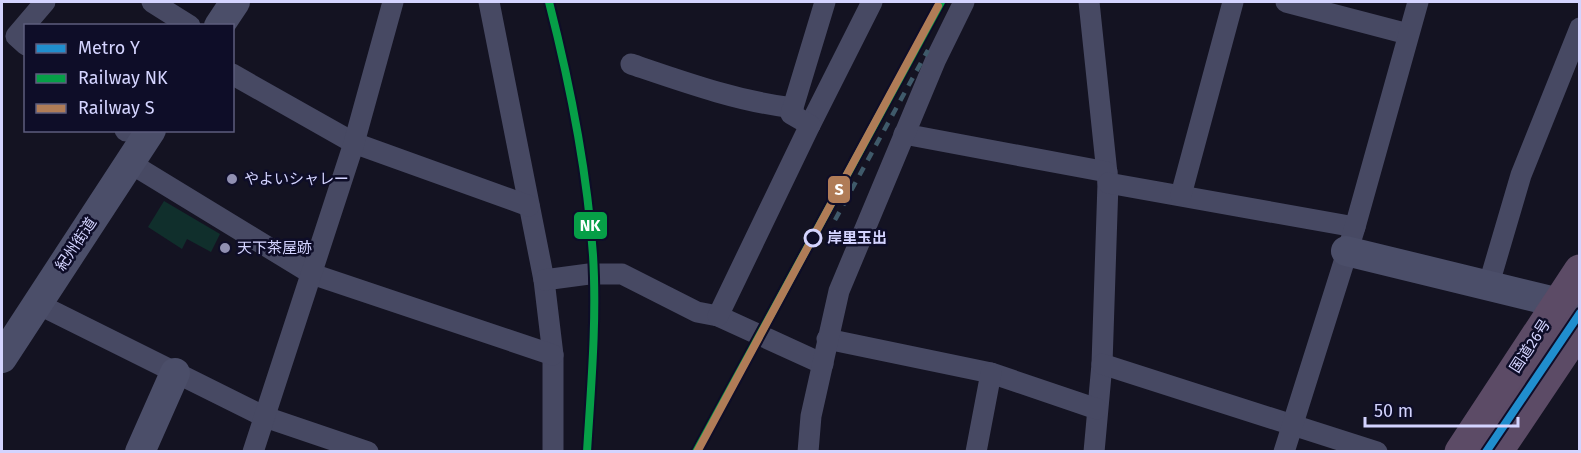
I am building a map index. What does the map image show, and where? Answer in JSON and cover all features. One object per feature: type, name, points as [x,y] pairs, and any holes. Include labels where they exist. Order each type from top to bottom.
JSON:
[{"type":"highway","name":"国道26号","points":[[1496,452],[1573,312],[1580,271]]},
{"type":"highway","name":"国道26号","points":[[1461,452],[1573,312]]},
{"type":"street","points":[[25,24],[45,2]]},
{"type":"street","points":[[152,2],[187,24]]},
{"type":"street","points":[[220,24],[235,2]]},
{"type":"street","points":[[253,452],[354,143],[393,2]]},
{"type":"street","points":[[489,2],[544,280],[553,355],[554,446]]},
{"type":"street","points":[[810,125],[791,114],[825,2]]},
{"type":"street","points":[[718,316],[872,2]]},
{"type":"street","points":[[808,452],[811,417],[839,291],[904,134],[964,2]]},
{"type":"street","points":[[1089,2],[1107,178],[1102,364],[1094,452]]},
{"type":"street","points":[[1181,195],[1233,2]]},
{"type":"street","points":[[1286,2],[1408,34]]},
{"type":"street","points":[[1284,452],[1351,239],[1418,2]]},
{"type":"street","points":[[1488,287],[1521,175],[1580,28]]},
{"type":"street","points":[[631,64],[713,92],[760,104],[793,108]]},
{"type":"street","points":[[234,75],[354,143],[529,206]]},
{"type":"street","name":"紀州街道","points":[[5,344],[36,303],[150,132]]},
{"type":"street","points":[[904,134],[1181,195],[1351,239],[1488,287],[1573,312]]},
{"type":"street","points":[[130,163],[312,274],[553,355]]},
{"type":"street","points":[[544,280],[588,274],[622,274],[697,312],[718,316],[823,364]]},
{"type":"street","points":[[36,303],[265,417],[357,450]]},
{"type":"street","points":[[827,339],[991,373],[1097,409]]},
{"type":"street","points":[[1102,364],[1377,452]]},
{"type":"street","points":[[140,452],[175,373]]},
{"type":"street","points":[[976,452],[991,373]]},
{"type":"green space","points":[[164,201],[220,234],[211,252],[187,239],[182,249],[148,227]]},
{"type":"railway","points":[[835,220],[928,50]]},
{"type":"metro line","name":"Y","points":[[1486,452],[1580,313]]},
{"type":"rail line","name":"NK","points":[[549,2],[577,127],[587,191],[593,255],[594,328],[587,452]]},
{"type":"rail line","name":"NK","points":[[696,452],[941,2]]},
{"type":"rail line","name":"S","points":[[697,452],[938,6]]},
{"type":"place","name":"やよいシャレー","points":[[232,179]]},
{"type":"place","name":"岸里玉出","points":[[813,238]]},
{"type":"place","name":"天下茶屋跡","points":[[225,248]]}]
